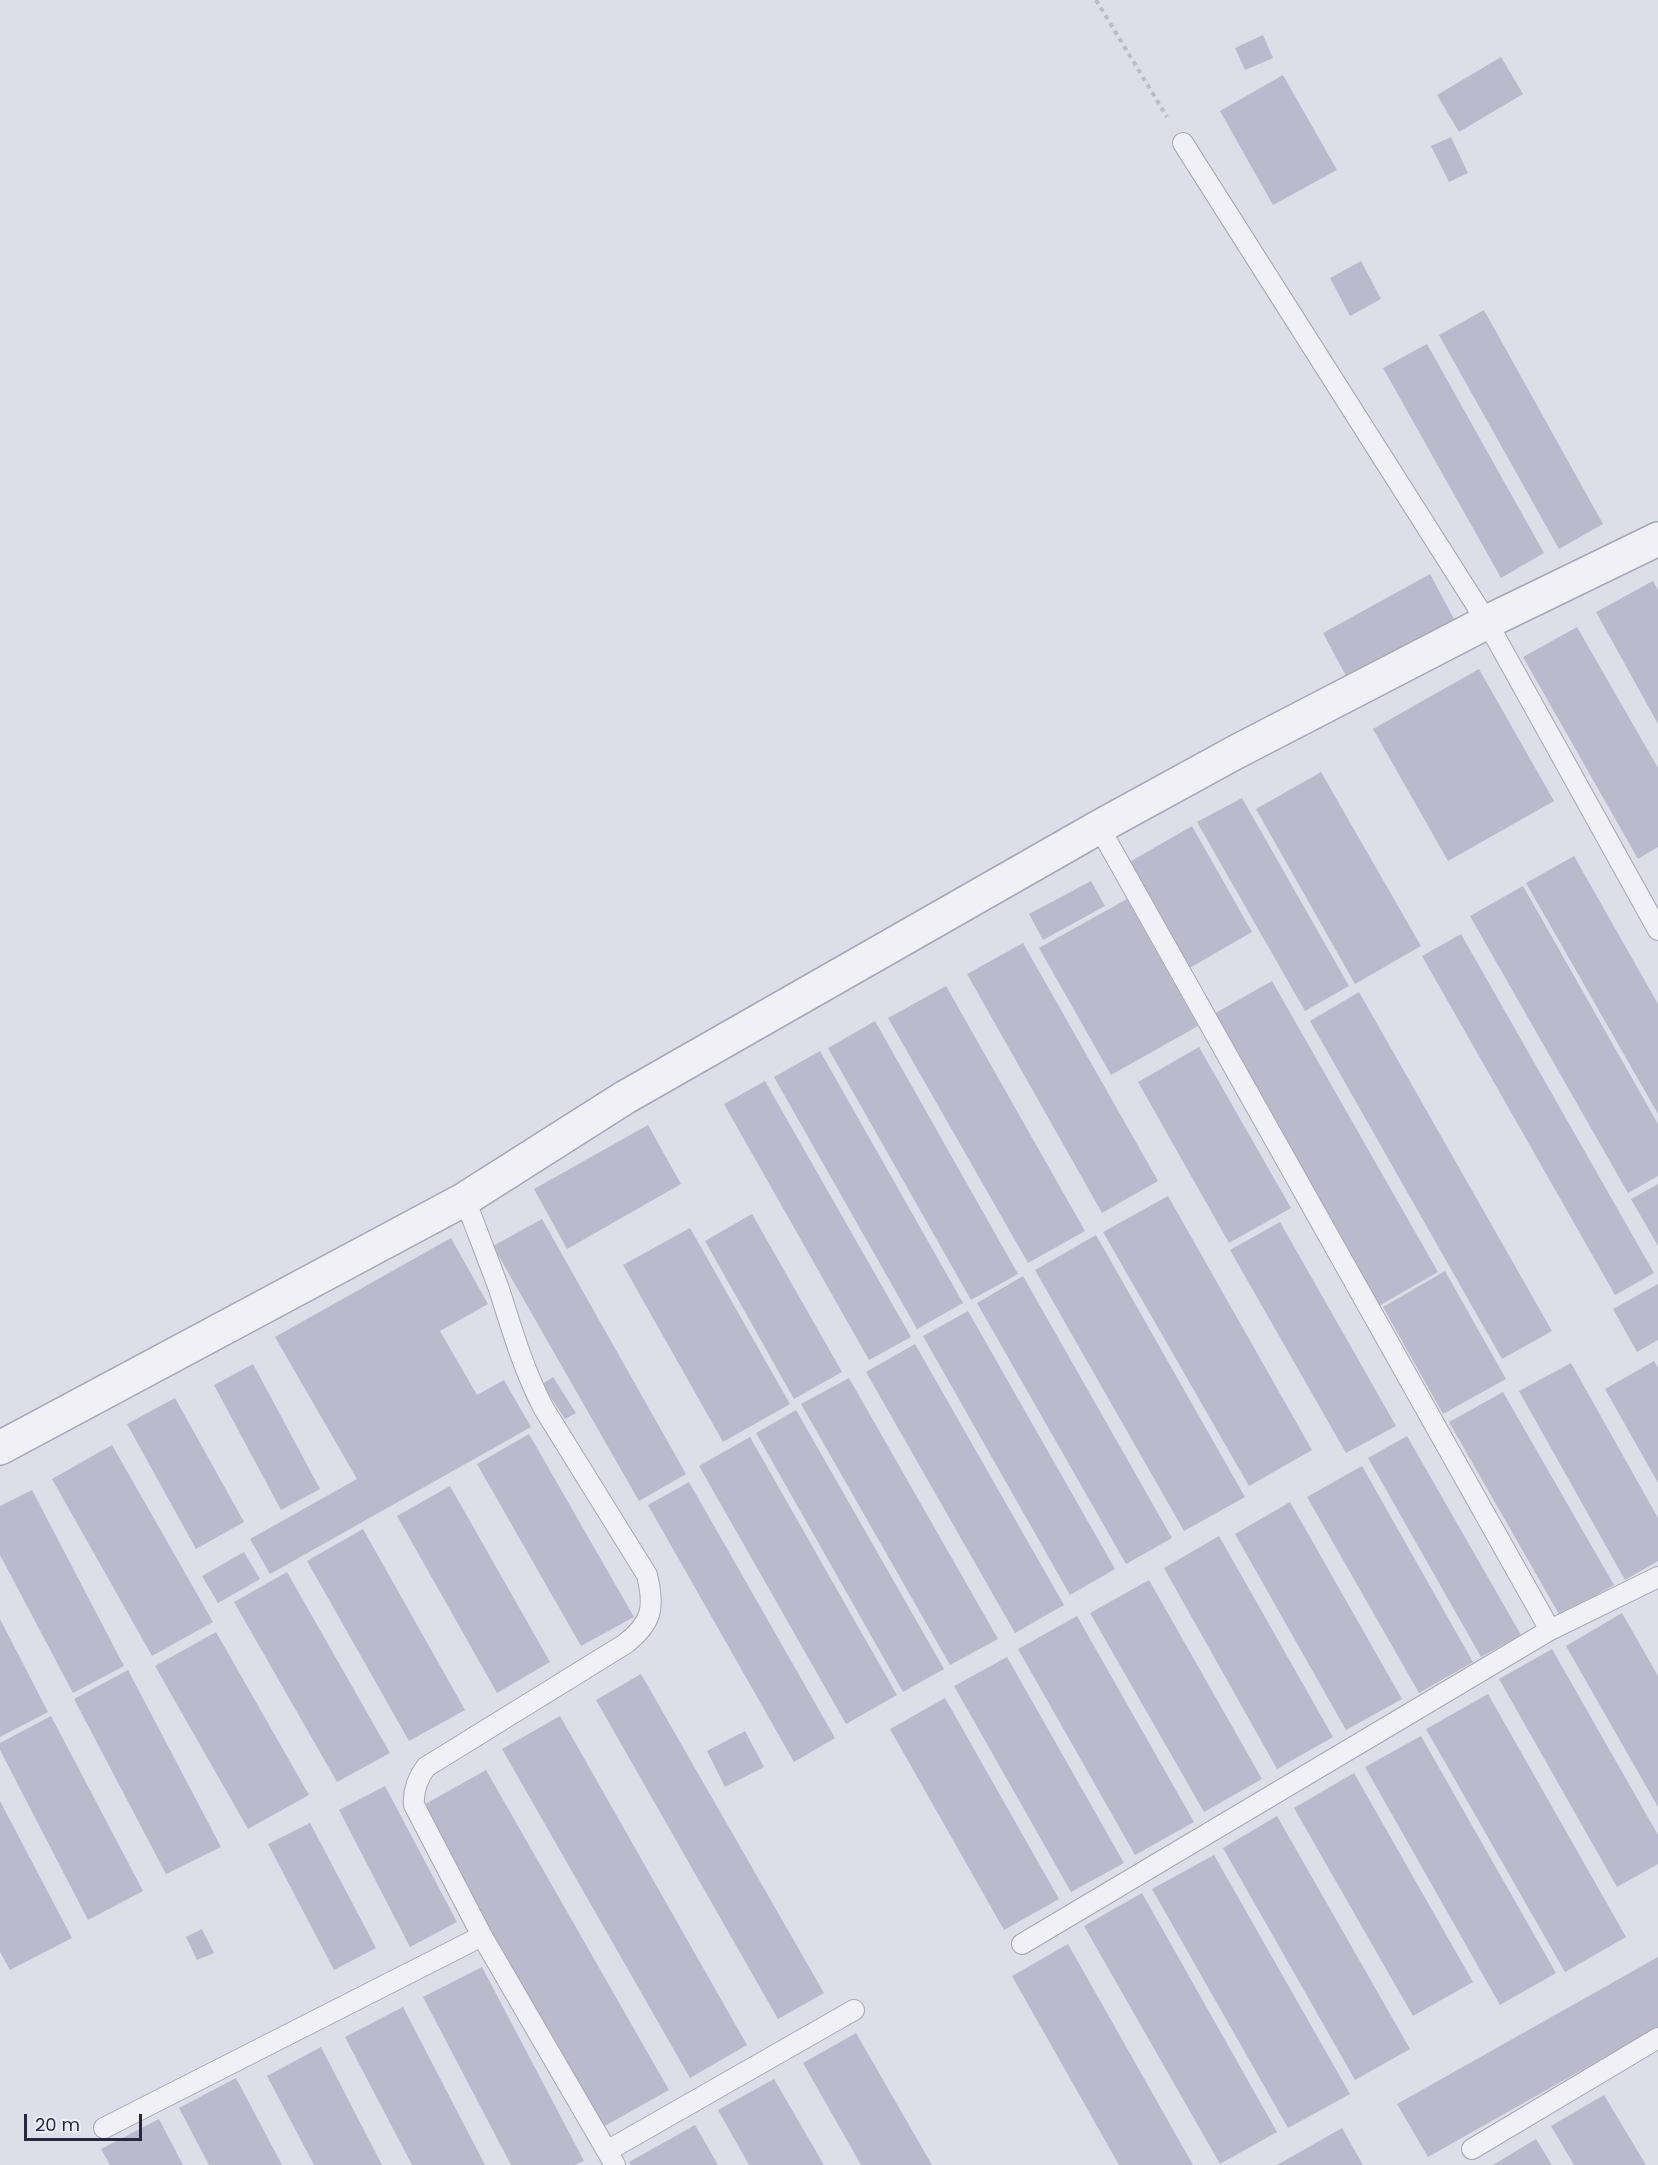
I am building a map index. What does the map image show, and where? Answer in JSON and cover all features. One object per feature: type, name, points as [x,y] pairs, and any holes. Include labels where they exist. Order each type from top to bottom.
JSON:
[{"type":"street","points":[[0,1448],[465,1199],[624,1098],[1099,827],[1487,622],[1658,539]]},
{"type":"lane","points":[[1183,143],[1487,622],[1658,930]]},
{"type":"lane","points":[[1099,827],[1550,1630]]},
{"type":"lane","points":[[465,1199],[532,1386],[647,1575],[652,1608],[648,1620],[638,1634],[625,1644],[426,1767],[419,1775],[413,1793],[414,1805],[482,1936],[611,2158],[854,2010]]},
{"type":"lane","points":[[1022,1944],[1550,1630],[1658,1577]]},
{"type":"lane","points":[[104,2128],[482,1936]]},
{"type":"lane","points":[[1472,2149],[1658,2038]]},
{"type":"path","points":[[1096,0],[1183,143]]},
{"type":"building","points":[[1263,35],[1273,58],[1245,70],[1235,48]]},
{"type":"building","points":[[1501,57],[1523,94],[1459,132],[1437,95]]},
{"type":"building","points":[[1283,75],[1337,170],[1273,205],[1220,111]]},
{"type":"building","points":[[1451,137],[1468,173],[1449,182],[1431,146]]},
{"type":"building","points":[[1361,261],[1381,299],[1350,316],[1330,278]]},
{"type":"building","points":[[1484,310],[1603,524],[1559,549],[1439,335]]},
{"type":"building","points":[[1427,344],[1544,553],[1501,578],[1383,368]]},
{"type":"building","points":[[1430,574],[1454,619],[1347,678],[1323,633]]},
{"type":"building","points":[[1653,581],[1658,590],[1658,724],[1596,612]]},
{"type":"building","points":[[1577,627],[1658,768],[1658,847],[1638,859],[1523,657]]},
{"type":"building","points":[[1479,669],[1554,801],[1448,861],[1373,729]]},
{"type":"building","points":[[1321,772],[1421,946],[1355,984],[1256,809]]},
{"type":"building","points":[[1242,798],[1349,986],[1305,1011],[1197,822]]},
{"type":"building","points":[[1192,826],[1252,932],[1186,970],[1126,864]]},
{"type":"building","points":[[1574,856],[1658,1004],[1658,1114],[1526,883]]},
{"type":"building","points":[[1091,881],[1105,906],[1043,940],[1029,914]]},
{"type":"building","points":[[1523,886],[1658,1124],[1658,1176],[1628,1193],[1470,916]]},
{"type":"building","points":[[1127,899],[1198,1026],[1111,1075],[1039,948]]},
{"type":"building","points":[[1461,934],[1654,1273],[1615,1295],[1422,956]]},
{"type":"building","points":[[1023,943],[1158,1181],[1102,1213],[967,974]]},
{"type":"building","points":[[1272,981],[1438,1272],[1377,1307],[1212,1015]]},
{"type":"building","points":[[946,986],[1085,1231],[1028,1263],[888,1018]]},
{"type":"building","points":[[1359,992],[1552,1331],[1502,1359],[1310,1021]]},
{"type":"building","points":[[875,1021],[1018,1274],[971,1300],[828,1048]]},
{"type":"building","points":[[1199,1047],[1291,1208],[1229,1243],[1138,1082]]},
{"type":"building","points":[[820,1051],[963,1303],[917,1329],[774,1077]]},
{"type":"building","points":[[765,1081],[911,1337],[869,1360],[724,1104]]},
{"type":"building","points":[[648,1125],[681,1184],[567,1249],[534,1189]]},
{"type":"building","points":[[1658,1184],[1658,1246],[1631,1199]]},
{"type":"building","points":[[1168,1196],[1312,1450],[1249,1486],[1103,1232]]},
{"type":"building","points":[[752,1214],[842,1372],[794,1399],[705,1241]]},
{"type":"building","points":[[542,1219],[686,1474],[639,1501],[493,1246]]},
{"type":"building","points":[[1280,1222],[1396,1426],[1346,1453],[1230,1250]]},
{"type":"building","points":[[690,1228],[790,1404],[723,1442],[623,1265]]},
{"type":"building","points":[[1096,1235],[1245,1497],[1184,1531],[1035,1270]]},
{"type":"building","points":[[451,1238],[488,1304],[440,1331],[477,1395],[504,1380],[531,1427],[270,1574],[250,1539],[357,1479],[275,1337]]},
{"type":"building","points":[[1445,1271],[1506,1379],[1443,1414],[1383,1307]]},
{"type":"building","points":[[1023,1276],[1172,1538],[1126,1564],[977,1303]]},
{"type":"building","points":[[1658,1284],[1658,1340],[1637,1352],[1613,1309]]},
{"type":"building","points":[[968,1311],[1115,1569],[1070,1595],[923,1336]]},
{"type":"building","points":[[915,1344],[1064,1605],[1015,1633],[866,1372]]},
{"type":"building","points":[[1654,1361],[1658,1368],[1658,1483],[1605,1389]]},
{"type":"building","points":[[1571,1363],[1658,1518],[1658,1561],[1625,1580],[1519,1391]]},
{"type":"building","points":[[253,1364],[320,1489],[281,1510],[214,1385]]},
{"type":"building","points":[[553,1377],[576,1413],[565,1419],[542,1384]]},
{"type":"building","points":[[849,1378],[998,1639],[950,1665],[801,1404]]},
{"type":"building","points":[[1503,1392],[1614,1585],[1560,1616],[1449,1422]]},
{"type":"building","points":[[175,1398],[244,1522],[196,1549],[127,1424]]},
{"type":"building","points":[[796,1410],[944,1669],[903,1692],[756,1433]]},
{"type":"building","points":[[529,1434],[634,1617],[581,1646],[477,1464]]},
{"type":"building","points":[[1407,1436],[1521,1635],[1481,1657],[1368,1458]]},
{"type":"building","points":[[750,1437],[897,1695],[846,1724],[699,1466]]},
{"type":"building","points":[[112,1445],[213,1622],[152,1656],[52,1479]]},
{"type":"building","points":[[1362,1466],[1473,1662],[1419,1693],[1307,1497]]},
{"type":"building","points":[[689,1482],[835,1738],[794,1762],[648,1505]]},
{"type":"building","points":[[450,1486],[550,1662],[497,1693],[397,1516]]},
{"type":"building","points":[[32,1490],[124,1666],[73,1693],[0,1555],[0,1506]]},
{"type":"building","points":[[1290,1502],[1402,1699],[1346,1730],[1235,1534]]},
{"type":"building","points":[[363,1529],[465,1710],[409,1741],[307,1561]]},
{"type":"building","points":[[1219,1536],[1333,1737],[1277,1769],[1164,1568]]},
{"type":"building","points":[[244,1552],[260,1579],[218,1603],[202,1576]]},
{"type":"building","points":[[287,1572],[390,1753],[337,1782],[234,1602]]},
{"type":"building","points":[[1149,1580],[1262,1779],[1204,1812],[1090,1613]]},
{"type":"building","points":[[1622,1613],[1658,1676],[1658,1807],[1566,1646]]},
{"type":"building","points":[[1077,1616],[1194,1822],[1135,1855],[1018,1649]]},
{"type":"building","points":[[0,1619],[48,1712],[0,1737]]},
{"type":"building","points":[[216,1632],[309,1795],[248,1829],[155,1666]]},
{"type":"building","points":[[1552,1649],[1658,1835],[1658,1864],[1617,1887],[1499,1679]]},
{"type":"building","points":[[1007,1657],[1124,1863],[1071,1892],[954,1686]]},
{"type":"building","points":[[128,1670],[221,1847],[166,1874],[74,1699]]},
{"type":"building","points":[[641,1674],[824,1993],[778,2019],[596,1700]]},
{"type":"building","points":[[1488,1694],[1626,1937],[1565,1972],[1426,1729]]},
{"type":"building","points":[[945,1698],[1059,1899],[1004,1930],[890,1729]]},
{"type":"building","points":[[51,1716],[143,1891],[88,1920],[0,1750],[0,1743]]},
{"type":"building","points":[[560,1716],[747,2045],[690,2078],[502,1749]]},
{"type":"building","points":[[745,1731],[764,1767],[725,1787],[707,1751]]},
{"type":"building","points":[[1421,1736],[1556,1973],[1500,2005],[1365,1767]]},
{"type":"building","points":[[486,1770],[669,2090],[603,2127],[420,1807]]},
{"type":"building","points":[[1354,1773],[1473,1982],[1413,2016],[1294,1808]]},
{"type":"building","points":[[385,1786],[457,1922],[410,1947],[339,1810]]},
{"type":"building","points":[[0,1801],[72,1938],[10,1970],[0,1952]]},
{"type":"building","points":[[1277,1816],[1410,2049],[1355,2080],[1223,1848]]},
{"type":"building","points":[[310,1823],[376,1948],[334,1970],[268,1844]]},
{"type":"building","points":[[1214,1855],[1350,2094],[1288,2128],[1152,1889]]},
{"type":"building","points":[[1142,1893],[1277,2132],[1220,2164],[1084,1926]]},
{"type":"building","points":[[202,1929],[214,1953],[197,1960],[186,1937]]},
{"type":"building","points":[[1068,1944],[1193,2165],[1119,2165],[1012,1976]]},
{"type":"building","points":[[1658,1957],[1658,2027],[1428,2157],[1397,2104]]},
{"type":"building","points":[[482,1967],[584,2161],[575,2165],[511,2165],[423,1997]]},
{"type":"building","points":[[403,2007],[485,2165],[412,2165],[345,2037]]},
{"type":"building","points":[[856,2033],[932,2165],[861,2165],[803,2063]]},
{"type":"building","points":[[321,2047],[382,2165],[314,2165],[267,2076]]},
{"type":"building","points":[[236,2078],[282,2165],[209,2165],[179,2108]]},
{"type":"building","points":[[774,2079],[824,2165],[749,2165],[718,2110]]},
{"type":"building","points":[[1604,2095],[1646,2165],[1574,2165],[1551,2126]]},
{"type":"building","points":[[159,2119],[183,2165],[110,2165],[101,2149]]},
{"type":"building","points":[[695,2125],[718,2165],[631,2165],[629,2162]]},
{"type":"building","points":[[1342,2128],[1363,2165],[1277,2165]]},
{"type":"building","points":[[1536,2139],[1552,2165],[1493,2165]]}]
